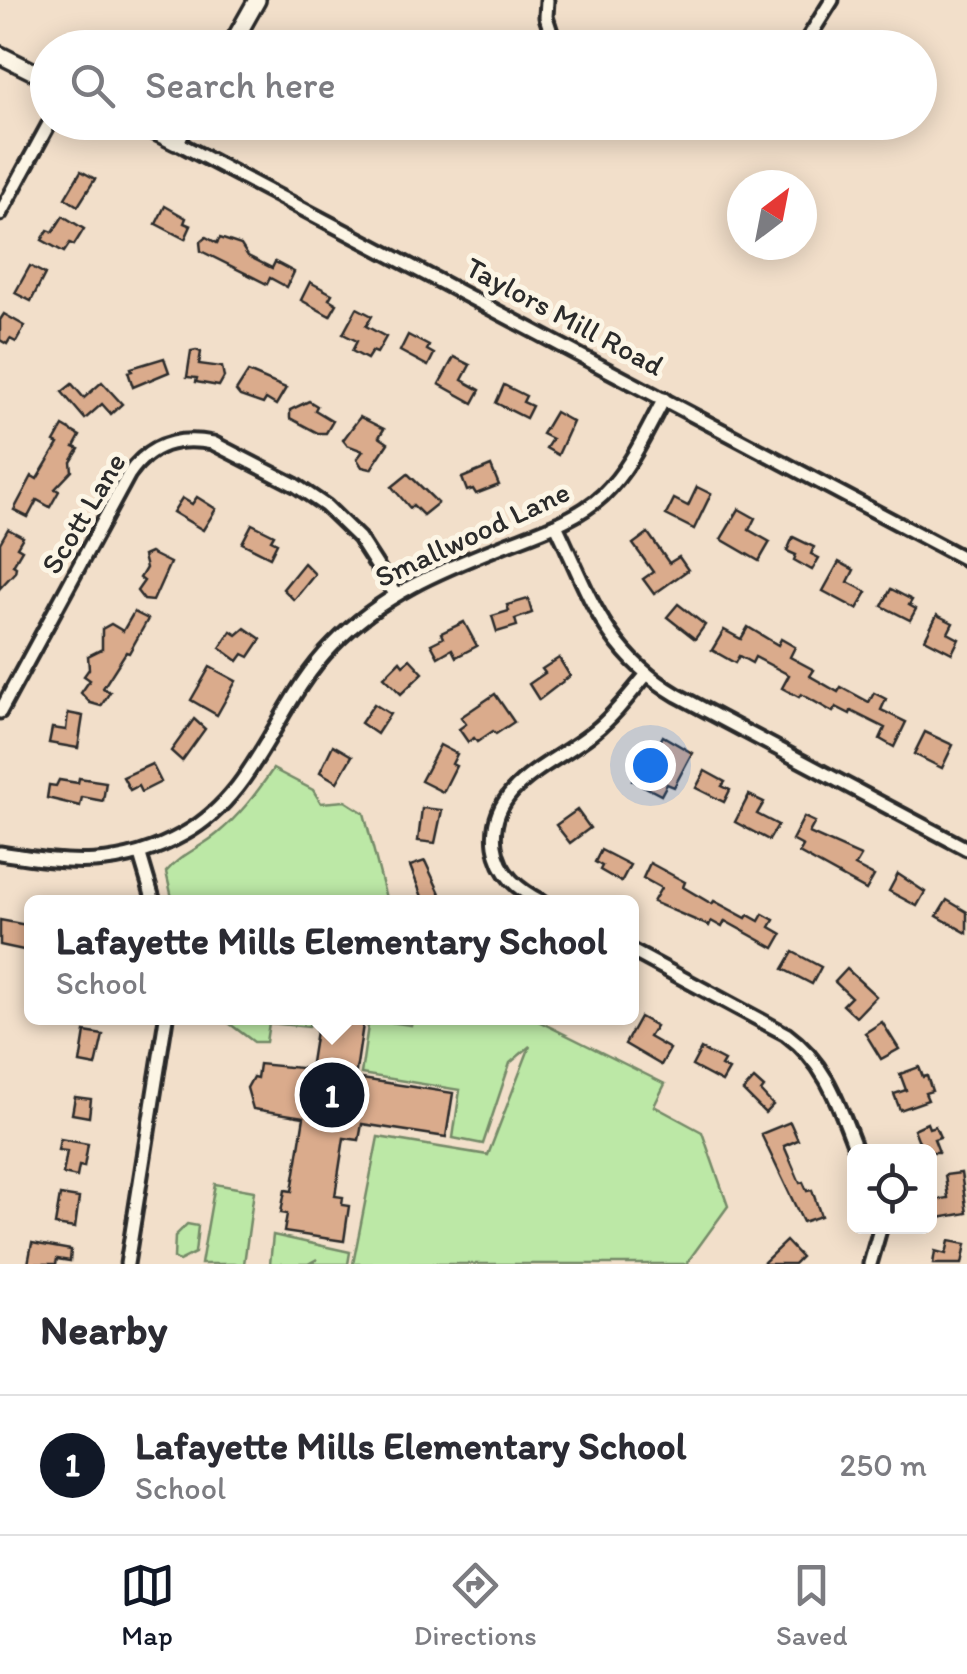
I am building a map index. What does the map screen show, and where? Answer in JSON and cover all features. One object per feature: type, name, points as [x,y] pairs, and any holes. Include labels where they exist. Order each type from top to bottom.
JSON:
[{"type":"street","points":[[240,30],[257,0]]},
{"type":"street","points":[[547,0],[550,30]]},
{"type":"street","points":[[813,30],[832,0]]},
{"type":"street","points":[[0,55],[30,70]]},
{"type":"street","points":[[0,214],[40,140]]},
{"type":"street","name":"Taylors Mill Road","points":[[172,140],[967,560]]},
{"type":"street","name":"Smallwood Lane","points":[[0,853],[93,863],[140,855],[189,832],[223,805],[255,764],[314,665],[361,618],[395,594],[440,571],[556,525],[592,504],[616,481],[664,399]]},
{"type":"street","name":"Scott Lane","points":[[0,712],[130,474],[144,456],[168,443],[212,443],[315,497],[359,538],[395,594]]},
{"type":"street","points":[[556,525],[599,620],[630,660],[647,674],[677,695],[967,850]]},
{"type":"street","points":[[531,895],[516,886],[499,863],[494,830],[500,806],[517,784],[598,729],[647,674]]},
{"type":"street","points":[[140,855],[152,895]]},
{"type":"street","points":[[639,955],[802,1045],[832,1086],[855,1144]]},
{"type":"street","points":[[128,1264],[165,1025]]},
{"type":"street","points":[[870,1264],[881,1234]]},
{"type":"green space","points":[[273,769],[313,790],[321,803],[345,801],[364,813],[385,895],[171,895],[166,872],[211,839],[254,796]]},
{"type":"green space","points":[[231,1025],[269,1025],[266,1042],[254,1042]]},
{"type":"green space","points":[[368,1025],[546,1025],[665,1084],[654,1106],[702,1132],[728,1206],[686,1264],[353,1264],[378,1137],[488,1155],[530,1046],[510,1063],[483,1144],[453,1138],[460,1090],[361,1074]]},
{"type":"green space","points":[[215,1184],[254,1191],[244,1264],[201,1264]]},
{"type":"green space","points":[[187,1224],[198,1226],[195,1253],[179,1261],[174,1258],[175,1236]]},
{"type":"green space","points":[[273,1235],[350,1252],[348,1264],[311,1264],[317,1259],[308,1264],[270,1264]]},
{"type":"building","points":[[81,171],[95,179],[78,206],[65,198]]},
{"type":"building","points":[[165,206],[186,218],[184,223],[191,226],[185,239],[156,224]]},
{"type":"building","points":[[63,216],[84,229],[64,252],[42,240],[48,230],[53,232]]},
{"type":"building","points":[[206,237],[217,243],[220,238],[241,245],[248,256],[272,268],[275,262],[294,272],[287,287],[270,278],[267,284],[201,251],[200,242]]},
{"type":"building","points":[[30,266],[45,274],[31,301],[15,293]]},
{"type":"building","points":[[310,282],[332,294],[329,299],[337,304],[330,316],[301,300]]},
{"type":"building","points":[[357,308],[372,316],[366,326],[386,337],[377,353],[372,351],[367,359],[352,351],[357,341],[343,334]]},
{"type":"building","points":[[4,314],[25,326],[16,342],[10,339],[7,344],[0,340],[0,320]]},
{"type":"building","points":[[408,335],[429,346],[427,350],[434,354],[428,366],[400,351]]},
{"type":"building","points":[[191,351],[201,352],[199,364],[222,367],[224,377],[219,386],[187,377]]},
{"type":"building","points":[[454,357],[470,365],[462,380],[480,390],[473,403],[439,384]]},
{"type":"building","points":[[164,358],[169,372],[133,387],[128,372],[131,368]]},
{"type":"building","points":[[248,372],[286,388],[276,405],[266,399],[263,404],[240,396],[236,391]]},
{"type":"building","points":[[102,382],[122,404],[111,414],[102,404],[85,419],[62,392],[72,384],[84,398]]},
{"type":"building","points":[[504,385],[526,396],[523,402],[532,406],[526,418],[496,403]]},
{"type":"building","points":[[309,401],[317,406],[315,410],[333,421],[326,433],[318,433],[290,418],[290,410]]},
{"type":"building","points":[[555,412],[573,422],[558,455],[546,448],[552,439],[542,434]]},
{"type":"building","points":[[360,417],[384,429],[379,437],[388,443],[371,469],[362,467],[357,459],[363,451],[343,440]]},
{"type":"building","points":[[63,426],[80,436],[74,447],[79,449],[71,462],[72,471],[55,489],[59,491],[50,507],[37,500],[28,517],[14,510],[32,476],[37,479],[58,444],[54,442]]},
{"type":"building","points":[[491,466],[499,485],[476,494],[473,489],[467,491],[462,478]]},
{"type":"building","points":[[408,474],[438,503],[423,515],[413,505],[410,508],[392,487]]},
{"type":"building","points":[[697,487],[711,494],[694,529],[666,515],[674,499],[688,506]]},
{"type":"building","points":[[197,497],[216,509],[203,530],[173,512],[182,498],[192,504]]},
{"type":"building","points":[[739,509],[755,518],[749,530],[770,542],[759,561],[721,539]]},
{"type":"building","points":[[252,524],[274,535],[271,540],[277,543],[270,557],[242,543]]},
{"type":"building","points":[[8,529],[23,537],[17,547],[22,550],[13,565],[15,572],[0,588],[0,543]]},
{"type":"building","points":[[648,533],[669,563],[679,557],[688,570],[654,594],[643,579],[653,572],[633,544]]},
{"type":"building","points":[[793,537],[814,547],[811,554],[819,558],[812,570],[787,551]]},
{"type":"building","points":[[150,553],[170,563],[153,601],[144,600],[137,591],[144,581],[140,578],[146,568],[143,556]]},
{"type":"building","points":[[839,562],[854,570],[848,582],[867,592],[857,609],[823,591]]},
{"type":"building","points":[[304,563],[315,574],[294,600],[283,589]]},
{"type":"building","points":[[891,589],[912,600],[909,605],[916,609],[910,620],[882,606]]},
{"type":"building","points":[[528,599],[532,613],[515,619],[517,626],[497,632],[492,616],[509,611],[507,605]]},
{"type":"building","points":[[678,604],[705,625],[695,639],[667,617]]},
{"type":"building","points":[[134,612],[148,619],[103,688],[110,692],[101,706],[90,703],[81,693],[90,680],[84,676],[89,669],[88,656],[102,649],[102,629],[111,624],[123,631]]},
{"type":"building","points":[[937,615],[953,623],[948,633],[959,639],[952,653],[925,639]]},
{"type":"building","points":[[464,622],[477,646],[456,657],[452,649],[438,657],[431,644],[443,638],[441,633]]},
{"type":"building","points":[[748,627],[778,645],[781,639],[795,647],[790,657],[814,670],[810,676],[838,692],[841,687],[869,702],[874,693],[886,699],[881,710],[906,722],[894,747],[880,739],[885,728],[851,711],[850,714],[836,707],[833,712],[782,688],[789,675],[755,657],[752,663],[739,656],[735,663],[712,650],[724,630],[741,639]]},
{"type":"building","points":[[245,628],[261,639],[249,657],[243,654],[238,661],[220,648],[231,631],[237,635]]},
{"type":"building","points":[[559,658],[570,676],[539,700],[529,684]]},
{"type":"building","points":[[410,659],[423,673],[401,694],[384,677],[400,661],[403,665]]},
{"type":"building","points":[[210,667],[236,681],[217,715],[191,700]]},
{"type":"building","points":[[495,694],[514,722],[496,734],[493,731],[477,742],[474,738],[468,742],[459,729],[466,724],[461,717]]},
{"type":"building","points":[[374,704],[390,714],[377,734],[361,723]]},
{"type":"building","points":[[68,713],[83,716],[78,748],[49,743],[52,728],[66,730]]},
{"type":"building","points":[[194,719],[205,729],[182,761],[171,751]]},
{"type":"building","points":[[925,732],[953,745],[942,768],[914,754]]},
{"type":"building","points":[[663,736],[692,753],[674,787],[667,784],[661,795],[632,780],[641,764],[646,767]]},
{"type":"building","points":[[333,745],[352,756],[337,782],[320,772]]},
{"type":"building","points":[[440,745],[457,754],[452,764],[456,766],[443,792],[421,781]]},
{"type":"building","points":[[152,764],[161,782],[141,792],[138,786],[130,790],[123,777]]},
{"type":"building","points":[[705,771],[725,782],[722,786],[730,790],[724,802],[696,788]]},
{"type":"building","points":[[79,778],[106,782],[103,801],[82,797],[80,806],[47,798],[49,785],[56,786],[59,780],[78,783]]},
{"type":"building","points":[[749,795],[764,802],[757,814],[778,825],[769,840],[735,822]]},
{"type":"building","points":[[422,808],[442,810],[435,843],[418,841]]},
{"type":"building","points":[[577,810],[590,828],[570,843],[556,825]]},
{"type":"building","points":[[804,817],[815,822],[809,833],[861,856],[855,866],[874,876],[866,890],[799,853],[803,846],[792,840]]},
{"type":"building","points":[[601,850],[630,865],[621,882],[600,870],[602,866],[595,862]]},
{"type":"building","points":[[425,861],[441,895],[421,895],[410,866]]},
{"type":"building","points":[[650,863],[685,882],[683,887],[712,904],[714,901],[746,918],[748,915],[759,921],[763,914],[774,920],[770,927],[782,934],[774,948],[725,921],[722,927],[711,921],[709,926],[653,902],[661,888],[643,878]]},
{"type":"building","points":[[898,874],[925,892],[917,906],[889,891]]},
{"type":"building","points":[[947,900],[967,912],[967,933],[937,916]]},
{"type":"building","points":[[0,920],[24,924],[24,950],[0,945]]},
{"type":"building","points":[[793,952],[821,967],[812,984],[783,969]]},
{"type":"building","points":[[847,969],[876,996],[856,1017],[843,1005],[851,997],[835,982]]},
{"type":"building","points":[[639,1019],[656,1026],[649,1037],[670,1049],[661,1065],[625,1044],[639,1025]]},
{"type":"building","points":[[882,1022],[899,1049],[881,1059],[865,1033]]},
{"type":"building","points":[[317,1025],[363,1025],[355,1078],[453,1093],[446,1137],[362,1124],[359,1140],[344,1138],[335,1196],[343,1197],[342,1205],[349,1206],[344,1241],[284,1232],[287,1214],[281,1213],[285,1190],[292,1191],[304,1117],[253,1109],[247,1088],[253,1077],[257,1078],[259,1064],[310,1069]]},
{"type":"building","points":[[85,1032],[103,1035],[96,1066],[80,1063]]},
{"type":"building","points":[[701,1049],[724,1061],[721,1066],[729,1070],[722,1082],[692,1066]]},
{"type":"building","points":[[919,1067],[932,1091],[925,1093],[928,1100],[900,1110],[894,1094],[906,1090],[900,1074]]},
{"type":"building","points":[[754,1079],[773,1105],[765,1113],[743,1091]]},
{"type":"building","points":[[75,1097],[91,1099],[89,1117],[72,1114]]},
{"type":"building","points":[[790,1122],[798,1140],[784,1146],[800,1183],[807,1191],[812,1190],[821,1216],[803,1222],[761,1134]]},
{"type":"building","points":[[927,1123],[929,1128],[935,1126],[940,1137],[934,1139],[936,1144],[920,1144],[914,1129]]},
{"type":"building","points":[[60,1139],[88,1144],[84,1167],[79,1166],[77,1177],[63,1174],[67,1151],[58,1150]]},
{"type":"building","points":[[961,1173],[967,1213],[938,1218],[937,1200],[948,1198],[945,1175]]},
{"type":"building","points":[[60,1195],[79,1198],[75,1228],[55,1225]]},
{"type":"building","points":[[786,1241],[801,1257],[794,1264],[762,1264]]},
{"type":"building","points":[[949,1241],[966,1244],[962,1264],[933,1264],[935,1251],[946,1254]]},
{"type":"building","points":[[32,1243],[71,1250],[70,1261],[28,1264]]},
{"type":"place","name":"Lafayette Mills Elementary School","points":[[332,1095]]}]
